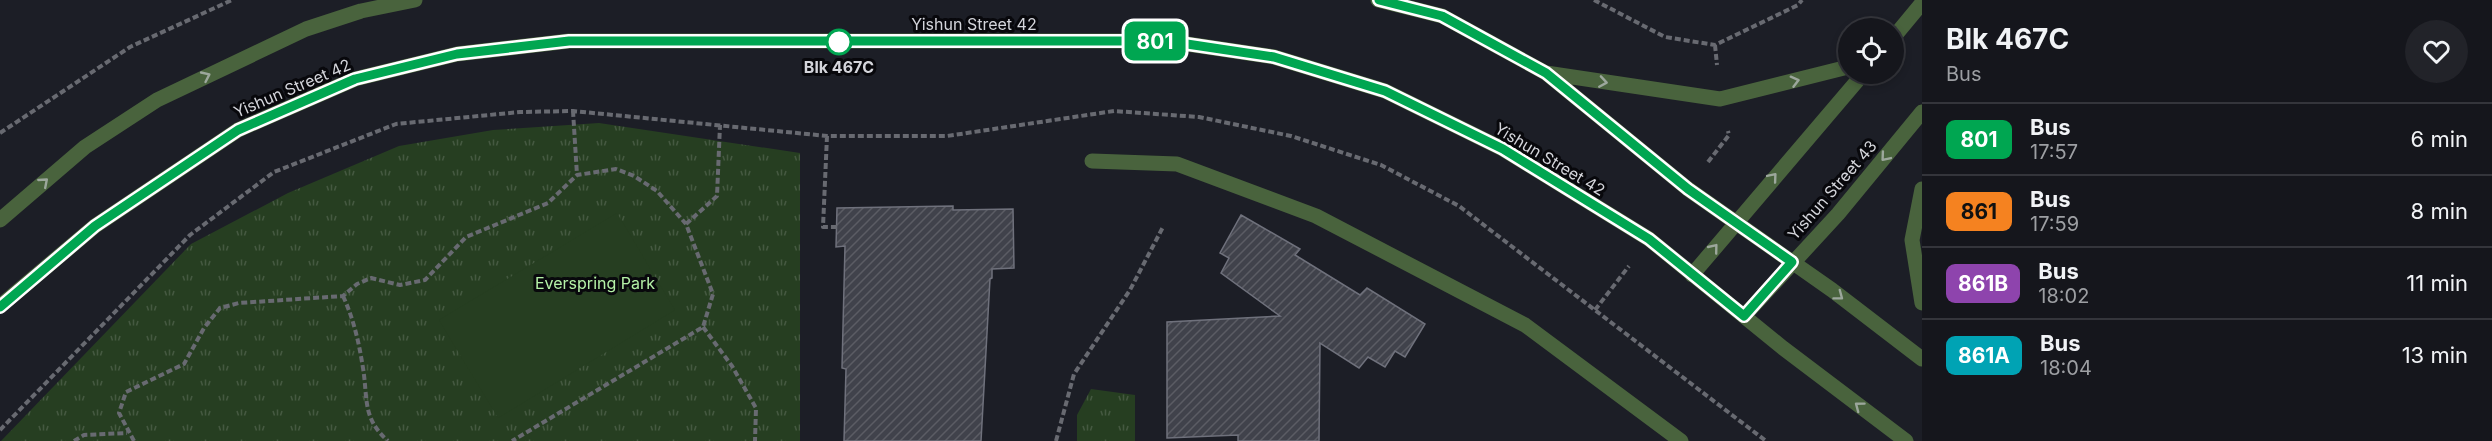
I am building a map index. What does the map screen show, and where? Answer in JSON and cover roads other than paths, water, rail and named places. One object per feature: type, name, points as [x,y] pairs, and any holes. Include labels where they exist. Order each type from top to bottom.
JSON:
[{"type":"street","points":[[0,220],[85,147],[157,99],[306,29],[361,11],[415,0]]},
{"type":"street","points":[[1378,0],[1442,16],[1546,73],[1688,189],[1792,262],[1922,359]]},
{"type":"street","points":[[1904,25],[1922,3]]},
{"type":"street","name":"Yishun Street 42","points":[[0,306],[95,226],[238,130],[355,79],[457,54],[569,41],[1167,41],[1274,57],[1385,91],[1503,149],[1649,239],[1744,316],[1906,441]]},
{"type":"street","points":[[1546,73],[1720,99],[1838,70]]},
{"type":"street","points":[[1692,275],[1854,84]]},
{"type":"street","name":"Yishun Street 43","points":[[1744,316],[1838,214],[1922,112]]},
{"type":"street","points":[[1092,161],[1177,164],[1316,216],[1525,325],[1681,441]]},
{"type":"street","points":[[1922,189],[1912,240],[1922,303]]},
{"type":"place","name":"Blk 467C","points":[[839,42]]},
{"type":"park label","name":"Everspring Park","points":[[595,283]]}]
